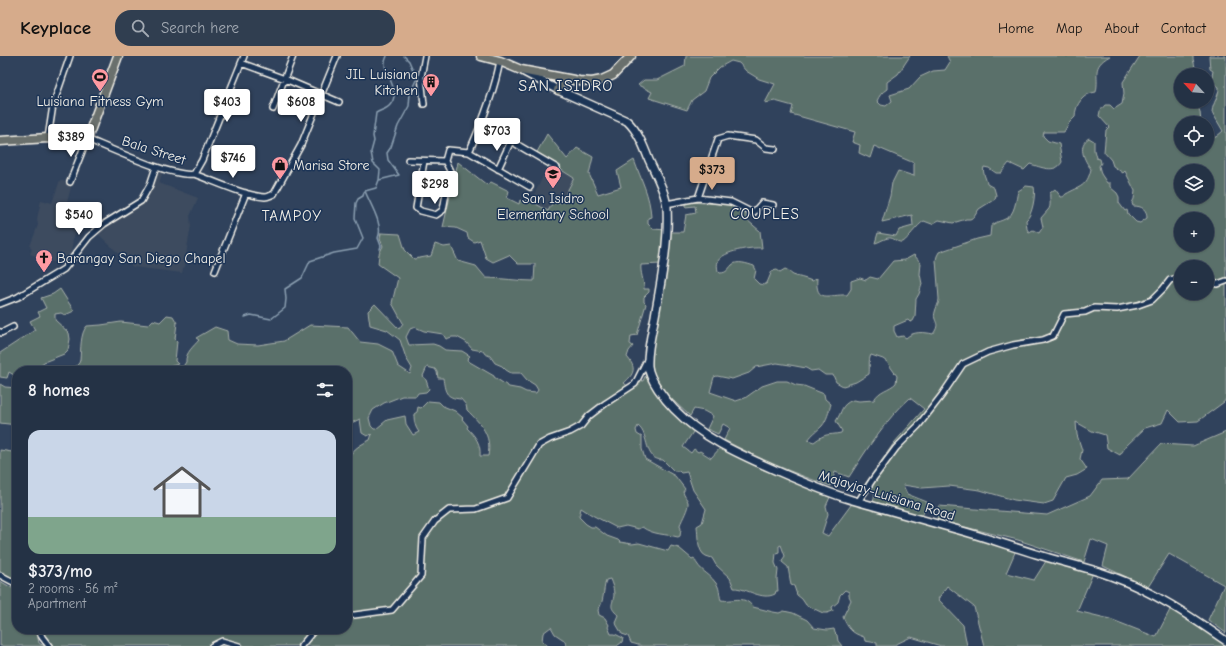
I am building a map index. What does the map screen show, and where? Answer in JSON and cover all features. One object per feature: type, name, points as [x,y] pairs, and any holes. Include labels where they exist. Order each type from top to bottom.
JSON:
[{"type":"main road","points":[[87,139],[118,56]]},
{"type":"main road","points":[[481,56],[500,61],[521,70],[592,82],[602,80],[613,75],[632,56]]},
{"type":"main road","points":[[558,90],[563,78]]},
{"type":"main road","name":"Bala Street","points":[[0,141],[48,138],[87,139]]},
{"type":"street","points":[[48,138],[53,105],[70,56]]},
{"type":"street","points":[[194,174],[202,160],[244,56]]},
{"type":"street","points":[[273,109],[293,56]]},
{"type":"street","points":[[321,94],[337,56]]},
{"type":"street","points":[[424,104],[421,77],[425,56]]},
{"type":"street","points":[[468,152],[480,126],[497,78],[500,61]]},
{"type":"street","points":[[241,63],[285,79],[339,102]]},
{"type":"street","name":"Majayjay-Luisiana Road","points":[[521,70],[558,90],[626,121],[632,126],[640,139],[656,175],[666,204],[668,225],[649,348],[648,368],[660,391],[672,407],[691,425],[719,443],[750,459],[817,488],[858,502],[966,532],[1111,576],[1167,603],[1226,641]]},
{"type":"street","name":"Bala Street","points":[[87,139],[156,167],[188,175],[194,174],[246,193],[268,197],[274,194],[301,146],[321,94]]},
{"type":"street","points":[[480,126],[511,141],[557,168]]},
{"type":"street","points":[[698,198],[718,139],[728,136],[756,140],[766,148],[774,149]]},
{"type":"street","points":[[70,182],[87,139]]},
{"type":"street","points":[[498,169],[511,141]]},
{"type":"street","points":[[424,161],[416,208],[436,215],[443,210],[450,171],[445,161],[448,150],[468,152],[530,187]]},
{"type":"street","points":[[408,160],[445,161]]},
{"type":"street","points":[[0,304],[18,297],[64,269],[94,232],[141,201],[150,185],[156,167]]},
{"type":"street","points":[[216,271],[246,193]]},
{"type":"street","points":[[666,204],[698,198],[731,202],[753,213],[762,204],[773,205]]},
{"type":"street","points":[[858,502],[896,448],[918,426],[942,395],[963,364],[988,352],[1013,344],[1043,340],[1052,336],[1064,314],[1085,312],[1094,308],[1117,310],[1152,300],[1170,280],[1174,279]]},
{"type":"street","points":[[1214,283],[1218,284],[1226,281]]},
{"type":"street","points":[[0,332],[1,333],[13,327]]},
{"type":"street","points":[[352,615],[392,610],[422,576],[424,538],[435,521],[449,510],[476,510],[507,498],[539,445],[581,426],[588,416],[635,384],[649,358]]},
{"type":"street","points":[[0,575],[12,581]]},
{"type":"street","points":[[41,634],[48,646]]},
{"type":"street","points":[[301,646],[311,634]]},
{"type":"street","points":[[212,646],[222,641],[239,646]]},
{"type":"shaded area","name":"San Isidro Elementary School","points":[[549,164],[574,178],[561,204],[548,211],[531,201]]},
{"type":"shaded area","points":[[156,168],[163,171],[159,183],[198,198],[190,216],[191,226],[185,267],[183,268],[182,273],[133,267],[96,232],[141,202]]},
{"type":"shaded area","points":[[60,180],[72,184],[65,209],[72,212],[77,230],[73,238],[71,253],[62,265],[30,254],[32,249],[30,246],[38,225],[37,219],[41,200],[52,203]]},
{"type":"green space","points":[[686,56],[910,56],[898,74],[887,82],[887,89],[882,93],[877,101],[881,105],[886,106],[892,101],[890,95],[909,89],[920,77],[933,71],[945,70],[950,62],[947,56],[1110,56],[1100,64],[1098,68],[1096,92],[1088,94],[1081,100],[1075,112],[1075,117],[1069,123],[1064,132],[1044,132],[1043,136],[1048,141],[1059,144],[1062,162],[1059,166],[1048,169],[1030,164],[1024,170],[1009,163],[1001,173],[996,173],[989,168],[984,167],[987,184],[994,188],[996,195],[995,199],[979,209],[974,217],[953,223],[939,220],[932,224],[924,221],[903,242],[889,238],[875,243],[878,233],[896,236],[899,230],[913,226],[912,215],[882,222],[890,196],[892,183],[898,171],[914,176],[914,163],[874,146],[870,158],[859,153],[860,145],[852,142],[855,132],[791,114],[793,106],[775,101],[765,103],[775,84],[759,79],[746,71],[739,63],[731,61],[720,67],[709,78],[704,91],[692,100],[687,110],[649,98],[652,92],[638,85],[644,80],[657,80],[685,66]]},
{"type":"green space","points":[[1140,56],[1193,56],[1195,68],[1174,68],[1174,108],[1199,108],[1200,116],[1174,116],[1174,156],[1214,156],[1214,137],[1223,131],[1212,112],[1219,87],[1214,83],[1214,68],[1210,68],[1209,56],[1226,56],[1226,398],[1224,402],[1198,421],[1180,422],[1168,410],[1162,423],[1145,428],[1126,446],[1120,455],[1107,448],[1105,435],[1092,431],[1076,422],[1077,435],[1082,450],[1080,459],[1087,469],[1077,475],[1066,478],[1053,501],[1044,504],[1014,500],[980,490],[949,486],[922,488],[903,485],[907,494],[927,502],[922,517],[873,503],[875,493],[863,487],[894,443],[924,409],[910,398],[884,425],[849,477],[835,472],[831,486],[776,465],[724,440],[730,428],[723,424],[718,434],[707,429],[713,416],[704,411],[694,409],[690,416],[668,395],[655,377],[652,370],[651,354],[670,232],[683,232],[686,215],[696,213],[695,206],[685,207],[685,202],[729,204],[745,211],[747,220],[760,231],[762,248],[751,248],[731,252],[718,261],[717,266],[720,273],[737,263],[754,266],[756,270],[754,279],[759,284],[764,285],[767,283],[772,271],[777,270],[780,272],[785,269],[793,275],[812,281],[817,278],[818,291],[821,295],[847,295],[851,289],[851,281],[860,278],[866,280],[870,277],[878,279],[893,261],[905,260],[914,255],[921,263],[920,274],[922,284],[916,299],[915,317],[913,321],[910,322],[908,320],[894,326],[894,331],[897,337],[903,336],[906,338],[915,333],[933,334],[937,327],[934,315],[939,301],[936,260],[939,252],[990,236],[991,226],[1011,214],[1018,191],[1026,186],[1034,187],[1032,210],[1026,220],[1027,229],[1029,232],[1033,230],[1039,233],[1043,227],[1041,218],[1050,206],[1050,193],[1055,189],[1061,197],[1064,197],[1066,194],[1085,183],[1091,169],[1084,157],[1083,145],[1089,138],[1094,141],[1096,158],[1100,159],[1101,163],[1099,166],[1101,174],[1107,183],[1110,183],[1110,187],[1117,193],[1119,203],[1125,211],[1127,210],[1128,214],[1136,222],[1140,223],[1147,218],[1145,210],[1133,206],[1132,203],[1135,191],[1125,171],[1123,173],[1113,166],[1111,160],[1104,152],[1106,130],[1109,127],[1099,116],[1100,111],[1105,105],[1110,105],[1114,109],[1122,104],[1124,94],[1123,82]],"holes":[[[871,355],[887,362],[897,376],[896,383],[881,392],[874,400],[853,400],[846,404],[836,421],[842,431],[841,433],[825,436],[814,442],[808,440],[824,424],[831,404],[825,399],[824,394],[787,381],[777,381],[762,386],[745,398],[736,401],[710,392],[714,377],[717,376],[732,379],[749,373],[756,367],[777,363],[806,368],[811,371],[818,370],[825,375],[833,375],[836,382],[843,386],[856,382],[869,374],[869,362]]]},
{"type":"green space","points":[[547,134],[567,159],[577,148],[593,157],[589,174],[598,194],[621,187],[617,171],[634,160],[649,202],[651,217],[648,218],[648,224],[653,229],[666,230],[661,264],[641,265],[644,289],[649,289],[649,292],[644,297],[644,302],[646,304],[637,335],[631,336],[630,344],[633,346],[627,357],[632,364],[633,371],[624,383],[631,389],[639,380],[643,381],[648,370],[652,380],[695,429],[683,447],[691,453],[694,449],[711,458],[721,447],[760,468],[831,495],[826,506],[828,514],[822,533],[828,536],[854,501],[1016,550],[1006,573],[1034,580],[1048,558],[1093,573],[1077,611],[1110,619],[1156,637],[1172,606],[1226,644],[1226,646],[984,646],[974,607],[947,586],[938,599],[963,625],[967,646],[941,646],[911,637],[892,646],[877,646],[877,643],[865,641],[864,637],[853,632],[848,627],[843,617],[851,600],[849,592],[845,590],[840,595],[838,602],[832,607],[833,611],[827,613],[823,613],[806,605],[797,595],[794,586],[791,585],[788,567],[782,562],[785,556],[781,545],[779,546],[779,552],[776,553],[775,563],[778,570],[778,591],[776,591],[775,594],[765,596],[734,588],[730,578],[716,565],[712,558],[703,554],[699,547],[697,526],[702,523],[706,509],[693,490],[687,472],[681,473],[679,471],[674,471],[663,460],[652,456],[649,452],[642,430],[638,426],[636,430],[637,434],[642,437],[642,449],[645,459],[675,476],[685,489],[683,492],[688,504],[680,525],[680,536],[678,537],[655,533],[642,527],[638,529],[626,526],[617,528],[581,508],[579,517],[586,524],[591,527],[595,527],[607,536],[620,542],[632,544],[639,543],[668,551],[671,546],[679,548],[692,559],[694,558],[701,569],[717,584],[721,600],[738,599],[749,603],[753,607],[779,613],[784,611],[793,613],[807,620],[814,628],[827,630],[834,629],[838,641],[842,646],[642,646],[631,643],[628,636],[622,634],[615,622],[618,615],[612,607],[614,593],[610,579],[606,580],[602,600],[598,610],[599,615],[605,618],[609,625],[608,627],[611,634],[615,634],[623,638],[622,642],[617,646],[567,646],[564,640],[555,634],[551,627],[543,633],[542,641],[548,646],[52,646],[50,644],[43,634],[352,634],[352,453],[361,445],[370,440],[372,434],[367,436],[362,433],[360,419],[352,423],[352,366],[183,366],[187,356],[199,340],[196,338],[215,327],[227,331],[228,340],[237,344],[258,345],[284,341],[310,325],[348,327],[360,342],[378,344],[392,351],[398,366],[410,374],[412,368],[406,358],[400,340],[387,330],[370,325],[368,311],[375,304],[399,329],[403,323],[392,303],[398,278],[378,264],[379,254],[383,246],[380,239],[381,233],[400,234],[405,250],[414,259],[431,256],[435,244],[444,247],[451,246],[458,261],[476,266],[486,278],[534,281],[535,264],[518,264],[509,255],[493,262],[486,258],[480,240],[474,242],[468,238],[467,233],[456,228],[443,227],[458,162],[487,185],[491,182],[509,191],[507,198],[519,204],[520,200],[524,203],[527,197],[548,211],[554,200],[561,203],[574,178],[536,154]],"holes":[[[415,327],[424,331],[443,334],[446,339],[457,337],[466,342],[472,349],[483,351],[485,354],[490,356],[495,363],[511,373],[521,373],[527,380],[535,385],[538,390],[536,393],[526,392],[509,387],[494,376],[468,361],[467,359],[470,356],[462,351],[445,350],[433,344],[409,345],[406,337],[410,329]],[[427,367],[435,369],[438,378],[443,378],[444,387],[447,393],[452,397],[461,399],[466,405],[467,410],[481,425],[487,436],[489,449],[488,456],[480,456],[480,448],[477,441],[467,428],[468,426],[462,419],[463,418],[455,411],[443,406],[439,402],[428,401],[421,408],[418,407],[414,417],[419,432],[413,435],[406,424],[405,416],[387,420],[376,429],[371,426],[369,418],[373,410],[384,403],[402,396],[416,396],[418,393],[426,392],[429,389],[423,376]]]},
{"type":"green space","points":[[60,289],[74,311],[65,315],[61,313],[55,314],[55,320],[69,333],[70,339],[68,350],[64,354],[44,362],[39,366],[12,366],[12,374],[9,372],[7,378],[0,377],[0,353],[35,330],[30,321],[40,316],[38,312],[46,308],[41,298],[53,294]]},
{"type":"green space","points":[[167,315],[173,316],[177,323],[175,361],[178,364],[172,366],[76,366],[80,360],[82,337],[87,326],[121,322],[148,325],[153,320],[160,322]]},
{"type":"green space","points":[[0,384],[5,387],[12,388],[12,424],[0,423]]},
{"type":"green space","points":[[1226,432],[1226,633],[1208,620],[1224,585],[1169,554],[1148,587],[1103,566],[1108,546],[1091,539],[1084,562],[1018,540],[937,520],[939,506],[1047,515],[1090,496],[1102,480],[1128,479],[1161,444],[1193,446]]},
{"type":"green space","points":[[0,450],[12,452],[12,578],[0,572]]},
{"type":"green space","points":[[0,581],[12,588],[12,634],[37,634],[39,643],[44,646],[0,646]]},
{"type":"waterway","points":[[379,180],[380,170],[373,163],[371,152],[374,141],[373,136],[376,113],[389,106],[394,95],[394,90],[386,70],[385,62],[387,56]]},
{"type":"waterway","points":[[380,249],[381,246],[378,238],[378,221],[365,191],[376,188],[379,180],[399,175],[388,160],[387,153],[391,147],[398,126],[409,106],[410,93],[417,78],[409,61],[404,56]]},
{"type":"waterway","points":[[245,317],[251,315],[271,319],[285,308],[285,289],[302,278],[310,261],[334,253],[357,249],[363,238],[355,218],[356,203],[358,199],[363,196],[364,192]]},
{"type":"place","name":"Luisiana Fitness Gym","points":[[100,92]]},
{"type":"place","name":"JIL Luisiana Kitchen","points":[[431,97]]},
{"type":"place","name":"Marisa Store","points":[[280,180]]},
{"type":"place","name":"San Isidro Elementary School","points":[[553,189]]},
{"type":"place","name":"Barangay San Diego Chapel","points":[[44,273]]},
{"type":"district","name":"SAN ISIDRO","points":[[566,85]]},
{"type":"district","name":"COUPLES","points":[[765,214]]},
{"type":"district","name":"TAMPOY","points":[[292,216]]}]
